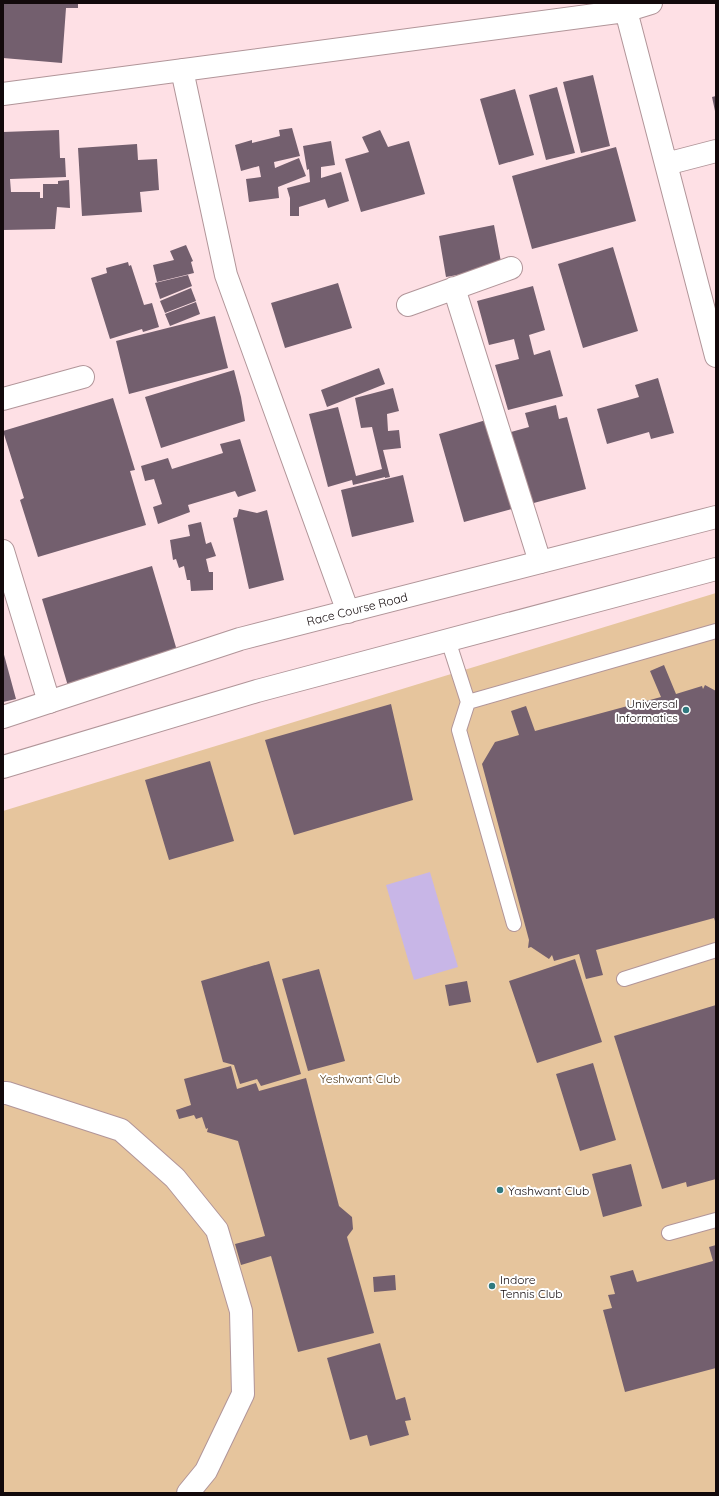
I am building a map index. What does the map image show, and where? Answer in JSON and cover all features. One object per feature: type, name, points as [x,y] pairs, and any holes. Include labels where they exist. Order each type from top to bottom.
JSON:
[{"type":"street","points":[[3,94],[651,3]]},
{"type":"street","points":[[625,7],[716,356]]},
{"type":"street","points":[[182,70],[226,275],[348,612]]},
{"type":"street","points":[[666,164],[716,151]]},
{"type":"street","points":[[408,305],[511,268]]},
{"type":"street","points":[[454,288],[540,562]]},
{"type":"street","points":[[3,399],[83,377]]},
{"type":"street","name":"Race Course Road","points":[[3,717],[240,639],[716,517]]},
{"type":"street","points":[[3,551],[49,702]]},
{"type":"street","points":[[3,767],[257,691],[716,569]]},
{"type":"street","points":[[3,1093],[8,1093],[121,1130],[175,1178],[217,1230],[241,1311],[243,1394],[206,1471],[188,1493]]},
{"type":"lane","points":[[468,702],[716,631]]},
{"type":"lane","points":[[448,640],[468,702],[459,730],[514,924]]},
{"type":"lane","points":[[624,979],[716,950]]},
{"type":"lane","points":[[669,1233],[716,1220]]},
{"type":"green space","name":"Yeshwant Club","points":[[716,593],[716,1493],[3,1493],[3,811]]},
{"type":"shaded area","points":[[430,872],[458,967],[414,980],[386,885]]},
{"type":"building","points":[[3,3],[78,3],[78,8],[66,8],[62,63],[3,58]]},
{"type":"building","points":[[593,75],[610,146],[581,153],[563,82]]},
{"type":"building","points":[[557,87],[575,153],[546,160],[529,95]]},
{"type":"building","points":[[515,89],[534,155],[499,165],[480,99]]},
{"type":"building","points":[[716,96],[716,111],[715,111],[712,97]]},
{"type":"building","points":[[292,128],[300,156],[274,162],[275,168],[299,158],[306,176],[278,187],[279,198],[249,202],[246,179],[261,177],[259,166],[241,171],[235,145],[252,140],[252,143],[280,136],[279,130]]},
{"type":"building","points":[[59,130],[60,158],[65,158],[66,177],[10,179],[11,192],[40,192],[40,198],[43,198],[43,184],[58,184],[58,181],[69,180],[70,208],[57,207],[55,229],[3,230],[3,132]]},
{"type":"building","points":[[380,130],[388,147],[409,141],[425,194],[361,212],[345,159],[369,152],[362,137]]},
{"type":"building","points":[[331,141],[335,165],[321,167],[321,178],[341,172],[349,201],[328,208],[325,199],[299,207],[299,216],[290,216],[290,198],[287,188],[310,182],[309,169],[307,170],[303,146]]},
{"type":"building","points":[[137,144],[138,160],[157,159],[159,190],[140,192],[142,212],[82,216],[78,148]]},
{"type":"building","points":[[616,147],[636,221],[532,249],[512,176]]},
{"type":"building","points":[[494,225],[502,267],[446,277],[439,236]]},
{"type":"building","points":[[186,245],[193,261],[191,262],[194,273],[157,282],[153,265],[174,260],[170,251]]},
{"type":"building","points":[[613,247],[638,331],[583,348],[558,264]]},
{"type":"building","points":[[128,262],[129,266],[131,265],[144,305],[152,303],[159,327],[143,332],[142,329],[110,339],[91,278],[107,273],[106,268]]},
{"type":"building","points":[[188,275],[192,286],[160,299],[155,283]]},
{"type":"building","points":[[338,283],[352,328],[285,348],[271,303]]},
{"type":"building","points":[[533,286],[545,330],[529,335],[534,355],[550,350],[563,396],[508,410],[495,365],[519,359],[514,339],[489,345],[477,301]]},
{"type":"building","points":[[191,288],[196,301],[165,313],[160,301]]},
{"type":"building","points":[[196,302],[200,314],[170,326],[165,314]]},
{"type":"building","points":[[215,316],[228,368],[129,394],[116,341]]},
{"type":"building","points":[[379,368],[385,384],[327,407],[321,390]]},
{"type":"building","points":[[234,370],[245,421],[161,448],[145,397]]},
{"type":"building","points":[[658,378],[674,433],[651,439],[649,432],[607,444],[597,409],[639,397],[635,385]]},
{"type":"building","points":[[393,388],[399,411],[387,414],[388,431],[399,430],[401,448],[383,450],[390,477],[353,485],[352,480],[328,487],[309,414],[338,407],[356,476],[382,469],[372,427],[361,428],[355,398]]},
{"type":"building","points":[[113,398],[135,470],[130,471],[146,525],[38,557],[20,500],[24,498],[3,431]]},
{"type":"building","points":[[556,405],[559,419],[567,417],[586,489],[530,504],[511,432],[529,427],[525,413]]},
{"type":"building","points":[[486,420],[512,509],[464,522],[439,434]]},
{"type":"building","points":[[240,439],[256,491],[238,497],[235,491],[188,505],[190,512],[158,524],[153,507],[162,504],[154,479],[145,481],[141,466],[168,458],[172,469],[223,453],[220,444]]},
{"type":"building","points":[[403,475],[414,522],[352,537],[341,490]]},
{"type":"building","points":[[239,509],[257,513],[267,510],[284,580],[249,589],[233,518],[237,517]]},
{"type":"building","points":[[201,522],[206,544],[211,542],[216,556],[206,559],[209,572],[213,572],[213,590],[191,591],[190,580],[187,580],[184,566],[179,568],[176,559],[173,560],[170,540],[190,536],[188,525]]},
{"type":"building","points":[[152,566],[178,654],[68,686],[42,599]]},
{"type":"building","points":[[3,651],[16,699],[3,702]]},
{"type":"building","points":[[664,665],[676,694],[702,686],[703,689],[705,685],[716,691],[716,924],[714,918],[596,950],[603,975],[586,979],[579,954],[554,961],[552,955],[549,959],[531,947],[528,948],[529,940],[482,764],[495,742],[519,735],[511,711],[526,706],[535,731],[661,697],[650,671]]},
{"type":"building","points":[[391,704],[413,800],[294,835],[265,740]]},
{"type":"building","points":[[210,761],[234,841],[169,860],[145,780]]},
{"type":"building","points":[[575,959],[602,1042],[537,1063],[509,981]]},
{"type":"building","points":[[269,961],[301,1074],[261,1086],[257,1079],[240,1084],[234,1065],[223,1062],[201,981]]},
{"type":"building","points":[[319,969],[345,1061],[308,1071],[282,979]]},
{"type":"building","points":[[467,981],[471,1002],[449,1006],[445,985]]},
{"type":"building","points":[[716,1005],[716,1179],[687,1187],[686,1182],[662,1189],[614,1036]]},
{"type":"building","points":[[593,1063],[616,1140],[580,1151],[556,1074]]},
{"type":"building","points":[[231,1066],[237,1089],[256,1083],[259,1091],[306,1078],[339,1206],[352,1217],[353,1229],[347,1237],[374,1333],[298,1352],[271,1256],[241,1265],[235,1244],[265,1236],[238,1141],[207,1132],[208,1128],[206,1129],[202,1117],[196,1119],[194,1115],[179,1119],[176,1110],[191,1105],[184,1079]]},
{"type":"building","points":[[631,1164],[642,1206],[603,1217],[592,1174]]},
{"type":"building","points":[[716,1245],[716,1368],[625,1392],[603,1310],[612,1308],[608,1295],[615,1294],[610,1276],[633,1270],[637,1282],[713,1261],[709,1247]]},
{"type":"building","points":[[395,1275],[396,1290],[374,1292],[373,1277]]},
{"type":"building","points":[[380,1343],[396,1400],[405,1397],[411,1420],[405,1421],[409,1435],[370,1446],[367,1435],[350,1440],[327,1358]]},
{"type":"place","name":"Universal Informatics","points":[[686,710]]},
{"type":"place","name":"Yashwant Club","points":[[500,1190]]},
{"type":"place","name":"Indore Tennis Club","points":[[492,1286]]}]
